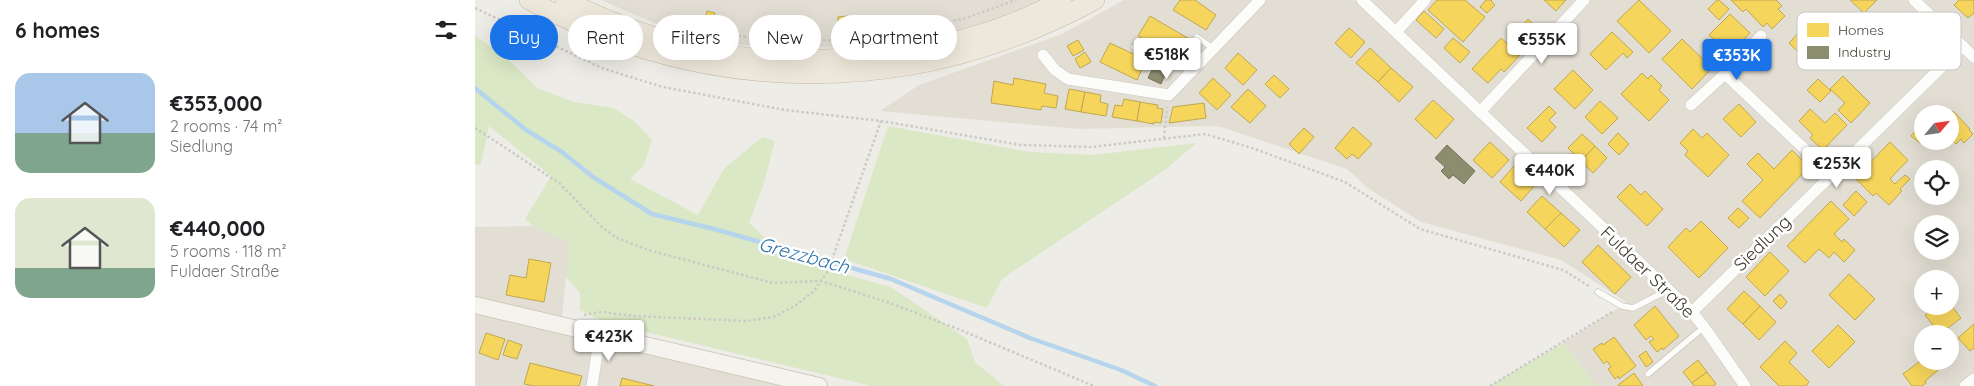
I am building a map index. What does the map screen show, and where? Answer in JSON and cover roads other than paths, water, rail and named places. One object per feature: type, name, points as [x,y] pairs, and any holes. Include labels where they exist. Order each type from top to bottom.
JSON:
[{"type":"highway","points":[[529,0],[582,26],[646,50],[719,68],[779,74],[848,74],[922,64],[948,58],[994,45],[1025,33],[1068,15],[1095,0]]},
{"type":"highway","points":[[565,0],[589,12],[648,34],[719,53],[781,62],[848,58],[912,50],[990,32],[1062,0]]},
{"type":"main road","points":[[475,306],[819,386]]},
{"type":"street","points":[[1043,55],[1055,70],[1068,79],[1169,95],[1261,0]]},
{"type":"street","name":"Fuldaer Straße","points":[[1363,0],[1692,312],[1744,386]]},
{"type":"street","points":[[1396,32],[1425,0]]},
{"type":"street","points":[[1480,112],[1584,0]]},
{"type":"street","points":[[1914,0],[1927,12]]},
{"type":"street","points":[[1691,105],[1725,74],[1761,36]]},
{"type":"street","points":[[1963,46],[1974,57]]},
{"type":"street","name":"Siedlung","points":[[1692,312],[1939,70]]},
{"type":"street","points":[[1725,74],[1832,175]]},
{"type":"street","points":[[592,386],[600,335]]},
{"type":"street","points":[[1965,386],[1974,379]]},
{"type":"lane","points":[[1197,37],[1214,49]]},
{"type":"lane","points":[[1134,47],[1193,72]]},
{"type":"lane","points":[[1598,292],[1622,306],[1633,308],[1667,290]]},
{"type":"lane","name":"Fuldaer Straße","points":[[1648,374],[1704,327]]},
{"type":"waterway","name":"Grezzbach","points":[[475,88],[526,130],[562,152],[593,177],[652,214],[714,229],[891,279],[1030,338],[1121,370],[1155,386]]}]
